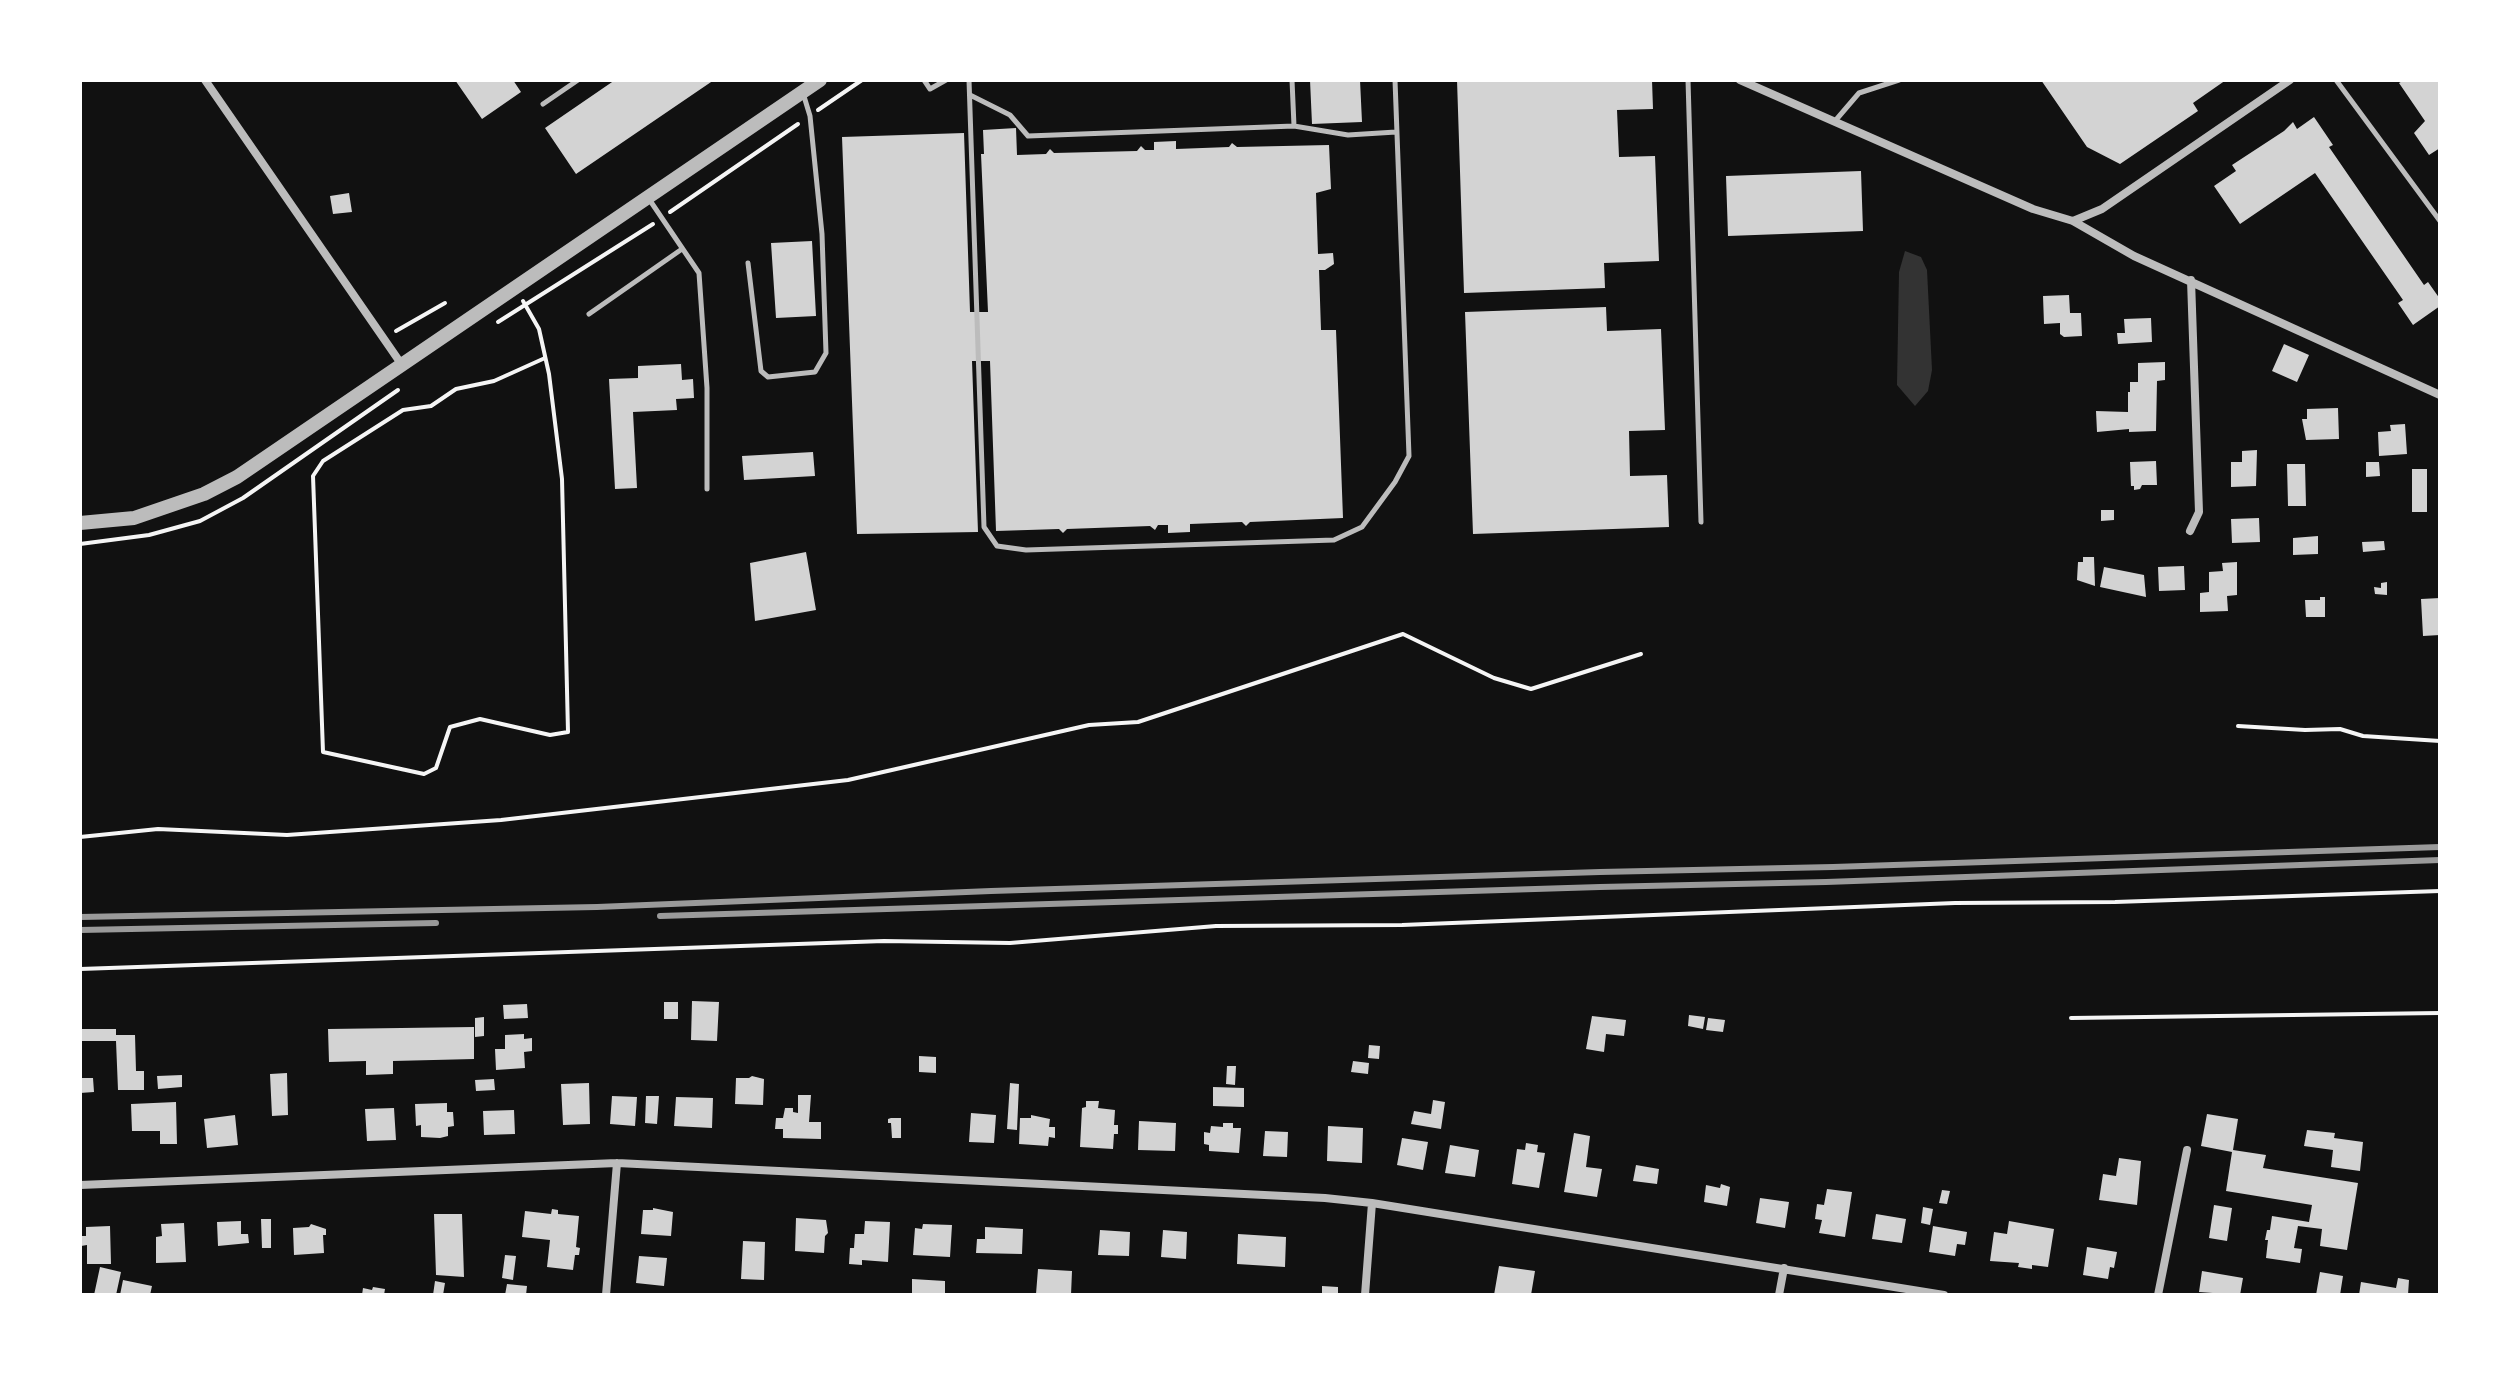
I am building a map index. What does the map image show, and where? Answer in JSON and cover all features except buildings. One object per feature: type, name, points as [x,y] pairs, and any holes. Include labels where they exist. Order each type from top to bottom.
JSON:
[{"type":"street","points":[[205,80],[403,366]]},
{"type":"street","points":[[80,523],[134,518],[204,494],[237,477],[820,80]]},
{"type":"street","points":[[1740,80],[2033,209],[2073,221],[2134,256],[2440,395]]},
{"type":"street","points":[[2073,221],[2102,209],[2290,80]]},
{"type":"street","points":[[2190,531],[2199,512],[2191,280]]},
{"type":"street","points":[[2158,1295],[2187,1150]]},
{"type":"street","points":[[606,1295],[617,1163]]},
{"type":"street","points":[[80,1185],[617,1163],[1325,1198],[1944,1295]]},
{"type":"street","points":[[1365,1295],[1372,1203]]},
{"type":"street","points":[[1779,1295],[1784,1268]]},
{"type":"lane","points":[[543,104],[578,80]]},
{"type":"lane","points":[[924,80],[930,89],[946,80]]},
{"type":"lane","points":[[969,80],[984,527],[997,546],[1026,550],[1334,540],[1362,527],[1395,482],[1409,456],[1395,80]]},
{"type":"lane","points":[[1292,80],[1294,126]]},
{"type":"lane","points":[[1688,80],[1701,522]]},
{"type":"lane","points":[[1834,122],[1859,93],[1899,80]]},
{"type":"lane","points":[[2336,80],[2440,221]]},
{"type":"lane","points":[[748,263],[761,371],[768,377],[815,372],[826,353],[822,234],[810,116],[803,92]]},
{"type":"lane","points":[[970,95],[1010,115],[1028,136],[1294,126],[1348,135],[1396,132]]},
{"type":"lane","points":[[649,198],[699,273],[707,388],[707,489]]},
{"type":"lane","points":[[589,314],[682,249]]},
{"type":"path","points":[[516,288],[539,329],[545,358],[562,479],[568,732],[550,735],[480,719],[450,727],[436,768],[424,774],[323,752],[313,476],[323,461],[403,410],[431,406],[456,389],[494,381],[545,358]]},
{"type":"path","points":[[384,339],[445,303]]},
{"type":"path","points":[[80,837],[158,829],[287,835],[485,821],[848,780],[1089,725],[1138,722],[1403,634],[1494,678],[1531,689],[1641,654]]},
{"type":"path","points":[[2238,726],[2340,729],[2363,736],[2440,741]]},
{"type":"path","points":[[80,969],[868,942],[1010,943],[1216,926],[1402,925],[1955,903],[2131,902],[2440,891]]},
{"type":"path","points":[[2071,1018],[2440,1013]]},
{"type":"shaded area","points":[[1905,251],[1921,257],[1927,270],[1932,370],[1928,391],[1915,406],[1897,385],[1899,272]]},
{"type":"railway","points":[[80,917],[597,907],[991,891],[2440,847]]},
{"type":"railway","points":[[660,916],[1826,882],[2440,860]]},
{"type":"railway","points":[[80,930],[436,923]]}]
